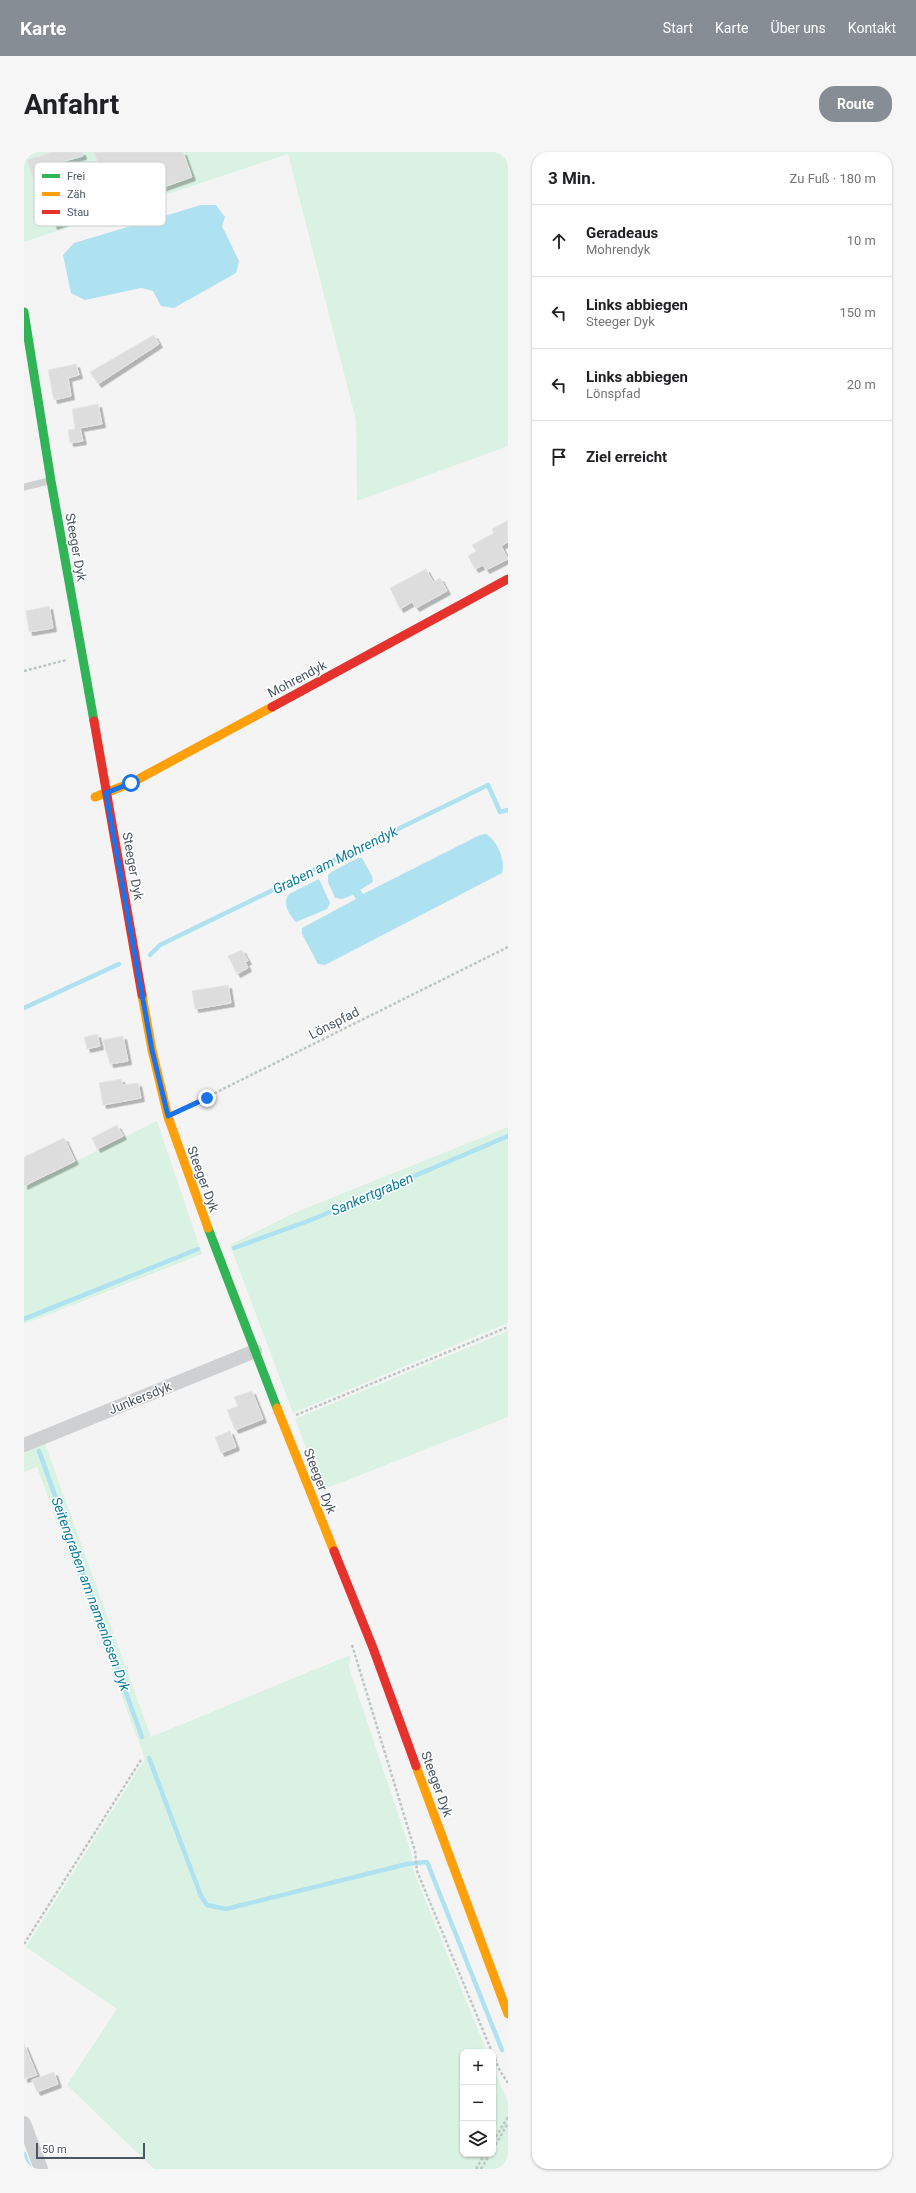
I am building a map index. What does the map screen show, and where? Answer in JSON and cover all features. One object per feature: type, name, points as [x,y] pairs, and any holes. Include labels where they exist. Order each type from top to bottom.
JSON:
[{"type":"street","name":"Steeger Dyk","points":[[24,312],[51,481],[152,1050],[168,1116],[195,1196],[373,1648],[508,2014]]},
{"type":"street","name":"Mohrendyk","points":[[95,796],[138,780],[508,579]]},
{"type":"street","name":"Junkersdyk","points":[[24,1445],[255,1351]]},
{"type":"street","points":[[24,2123],[42,2169]]},
{"type":"lane","points":[[24,488],[51,481]]},
{"type":"path","points":[[24,671],[83,658]]},
{"type":"path","name":"Lönspfad","points":[[168,1116],[508,947]]},
{"type":"path","points":[[283,1420],[508,1326]]},
{"type":"path","points":[[351,1642],[415,1851],[417,1871],[491,2049]]},
{"type":"path","points":[[24,1944],[141,1760]]},
{"type":"path","points":[[496,2061],[500,2071],[508,2083]]},
{"type":"path","points":[[496,2136],[508,2117]]},
{"type":"path","points":[[496,2144],[508,2124]]},
{"type":"path","points":[[476,2169],[483,2157]]},
{"type":"path","points":[[481,2169],[488,2157]]},
{"type":"green space","points":[[24,152],[508,152],[508,446],[357,501],[356,420],[288,154],[166,195],[166,162],[34,162],[34,226],[72,226],[24,242]]},
{"type":"green space","points":[[157,1121],[202,1254],[24,1324],[24,1187]]},
{"type":"green space","points":[[508,1127],[508,1323],[293,1413],[230,1245],[294,1213]]},
{"type":"green space","points":[[508,1331],[508,1417],[322,1490],[295,1419]]},
{"type":"green space","points":[[45,1444],[151,1737],[350,1655],[349,1668],[411,1852],[413,1870],[486,2049],[460,2049],[460,2157],[496,2157],[496,2073],[508,2103],[508,2169],[154,2169],[67,2085],[117,2009],[26,1947],[145,1759],[37,1467],[24,1472],[24,1453]]},
{"type":"water","points":[[201,205],[216,205],[225,217],[222,226],[239,261],[236,273],[174,308],[161,306],[153,291],[141,288],[85,300],[71,293],[63,255],[74,243],[131,226],[166,226],[166,215]]},
{"type":"water","points":[[486,834],[494,841],[500,851],[503,863],[502,873],[325,965],[318,964],[302,934],[302,928],[356,899],[353,895],[342,899],[335,898],[328,882],[328,875],[333,871],[358,858],[362,858],[372,876],[373,882],[360,890],[363,894],[480,835]]},
{"type":"water","points":[[319,879],[330,903],[327,909],[296,922],[291,916],[286,905],[289,894]]},
{"type":"building","points":[[52,152],[82,152],[83,156],[62,162],[34,162],[34,181],[27,160]]},
{"type":"building","points":[[94,152],[183,152],[192,177],[166,186],[166,162],[97,162]]},
{"type":"building","points":[[154,335],[159,344],[98,384],[90,372]]},
{"type":"building","points":[[76,364],[79,375],[68,378],[71,396],[54,400],[48,370]]},
{"type":"building","points":[[98,404],[102,424],[80,428],[83,441],[70,443],[68,430],[75,429],[72,409]]},
{"type":"building","points":[[508,520],[508,542],[501,546],[508,559],[486,570],[483,565],[475,569],[468,556],[476,551],[472,545],[494,533],[492,529]]},
{"type":"building","points":[[426,569],[433,582],[440,578],[447,591],[416,608],[412,602],[400,609],[390,588]]},
{"type":"building","points":[[49,606],[53,628],[29,632],[26,611]]},
{"type":"building","points":[[242,950],[248,961],[245,962],[248,968],[237,974],[228,956]]},
{"type":"building","points":[[228,985],[231,1003],[195,1009],[192,991]]},
{"type":"building","points":[[97,1034],[100,1046],[87,1049],[84,1037]]},
{"type":"building","points":[[123,1036],[128,1061],[110,1064],[103,1040]]},
{"type":"building","points":[[121,1079],[123,1085],[138,1083],[141,1098],[103,1105],[99,1083]]},
{"type":"building","points":[[117,1125],[123,1136],[97,1149],[92,1138]]},
{"type":"building","points":[[64,1138],[75,1161],[24,1186],[24,1157]]},
{"type":"building","points":[[252,1391],[263,1419],[235,1430],[227,1410],[238,1406],[234,1397]]},
{"type":"building","points":[[230,1431],[236,1447],[221,1453],[215,1437]]},
{"type":"building","points":[[24,2044],[37,2075],[24,2079]]},
{"type":"building","points":[[54,2072],[58,2084],[37,2092],[32,2080]]},
{"type":"waterway","name":"Graben am Mohrendyk","points":[[150,955],[160,945],[488,785],[500,812],[508,810]]},
{"type":"waterway","name":"Graben am Mohrendyk","points":[[24,1008],[119,964]]},
{"type":"waterway","name":"Sankertgraben","points":[[234,1248],[311,1220],[508,1136]]},
{"type":"waterway","name":"Sankertgraben","points":[[24,1319],[198,1249]]},
{"type":"waterway","name":"Seitengraben am namenlosen Dyk","points":[[39,1451],[142,1737]]},
{"type":"waterway","name":"Seitengraben am namenlosen Dyk","points":[[149,1758],[201,1896],[207,1905],[226,1909],[407,1864],[427,1862],[502,2050]]},
{"type":"waterway","points":[[24,2154],[30,2169]]},
{"type":"traffic: fast","points":[[24,312],[51,481],[94,721]]},
{"type":"traffic: fast","points":[[208,1228],[277,1408]]},
{"type":"traffic: slow","points":[[95,797],[131,783],[272,707]]},
{"type":"traffic: slow","points":[[142,995],[152,1050],[168,1117],[208,1228]]},
{"type":"traffic: slow","points":[[277,1408],[334,1551]]},
{"type":"traffic: slow","points":[[416,1766],[508,2014]]},
{"type":"traffic: jam","points":[[272,707],[508,579]]},
{"type":"traffic: jam","points":[[94,721],[142,995]]},
{"type":"traffic: jam","points":[[334,1551],[373,1648],[416,1766]]},
{"type":"route","points":[[131,783],[106,793],[158,1080],[168,1116],[207,1098]]}]
